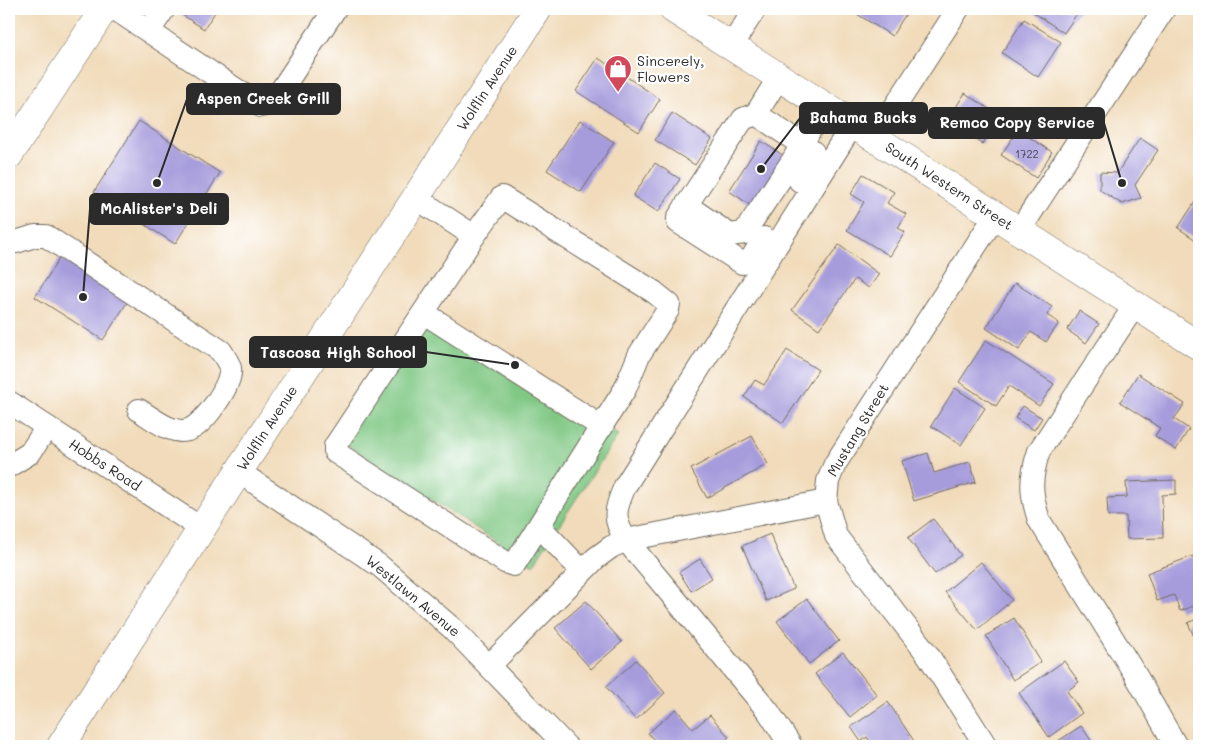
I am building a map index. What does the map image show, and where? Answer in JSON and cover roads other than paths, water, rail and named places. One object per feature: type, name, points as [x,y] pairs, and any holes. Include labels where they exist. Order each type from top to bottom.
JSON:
[{"type":"main road","points":[[9,155],[104,9]]},
{"type":"main road","name":"Wolflin Avenue","points":[[61,746],[538,9]]},
{"type":"main road","name":"South Western Street","points":[[673,9],[1199,346]]},
{"type":"street","points":[[115,9],[261,106],[272,104],[335,9]]},
{"type":"street","points":[[149,31],[164,9]]},
{"type":"street","points":[[731,46],[755,9]]},
{"type":"street","points":[[791,746],[768,711],[626,540],[617,525],[616,507],[625,486],[864,131],[958,9]]},
{"type":"street","points":[[1019,231],[1164,9]]},
{"type":"street","points":[[756,114],[813,152],[813,160],[750,261],[745,264],[678,222],[678,218],[743,119],[756,114],[779,77]]},
{"type":"street","points":[[686,205],[730,235],[744,233],[793,160],[824,106]]},
{"type":"street","points":[[502,197],[666,300],[669,304],[668,310],[639,355],[630,381],[602,427],[518,562],[510,565],[336,452],[335,446],[424,313],[497,201],[502,197]]},
{"type":"street","points":[[416,198],[474,236]]},
{"type":"street","name":"Mustang Street","points":[[986,746],[928,655],[836,536],[826,502],[828,481],[834,464],[995,216]]},
{"type":"street","points":[[16,242],[35,236],[46,236],[222,351],[230,369],[227,384],[203,421],[188,431],[168,428],[139,410]]},
{"type":"street","points":[[1135,305],[1039,451],[1031,475],[1032,500],[1039,520],[1135,674],[1176,746]]},
{"type":"street","points":[[424,313],[602,427]]},
{"type":"street","name":"Hobbs Road","points":[[9,402],[202,529]]},
{"type":"street","points":[[9,480],[18,472],[47,427]]},
{"type":"street","points":[[9,466],[30,453]]},
{"type":"street","name":"Westlawn Avenue","points":[[239,472],[380,566],[453,629],[490,665],[566,746]]},
{"type":"street","points":[[490,665],[582,571],[611,546],[626,540],[826,502]]},
{"type":"street","points":[[540,527],[582,571]]},
{"type":"place","name":"Sincerely, Flowers","points":[[618,93]]},
{"type":"place","name":"Bahama Bucks","points":[[761,169]]},
{"type":"place","name":"Aspen Creek Grill","points":[[157,183]]},
{"type":"place","name":"Remco Copy Service","points":[[1122,183]]},
{"type":"place","name":"McAlister's Deli","points":[[83,297]]},
{"type":"place","name":"Tascosa High School","points":[[515,365]]}]
